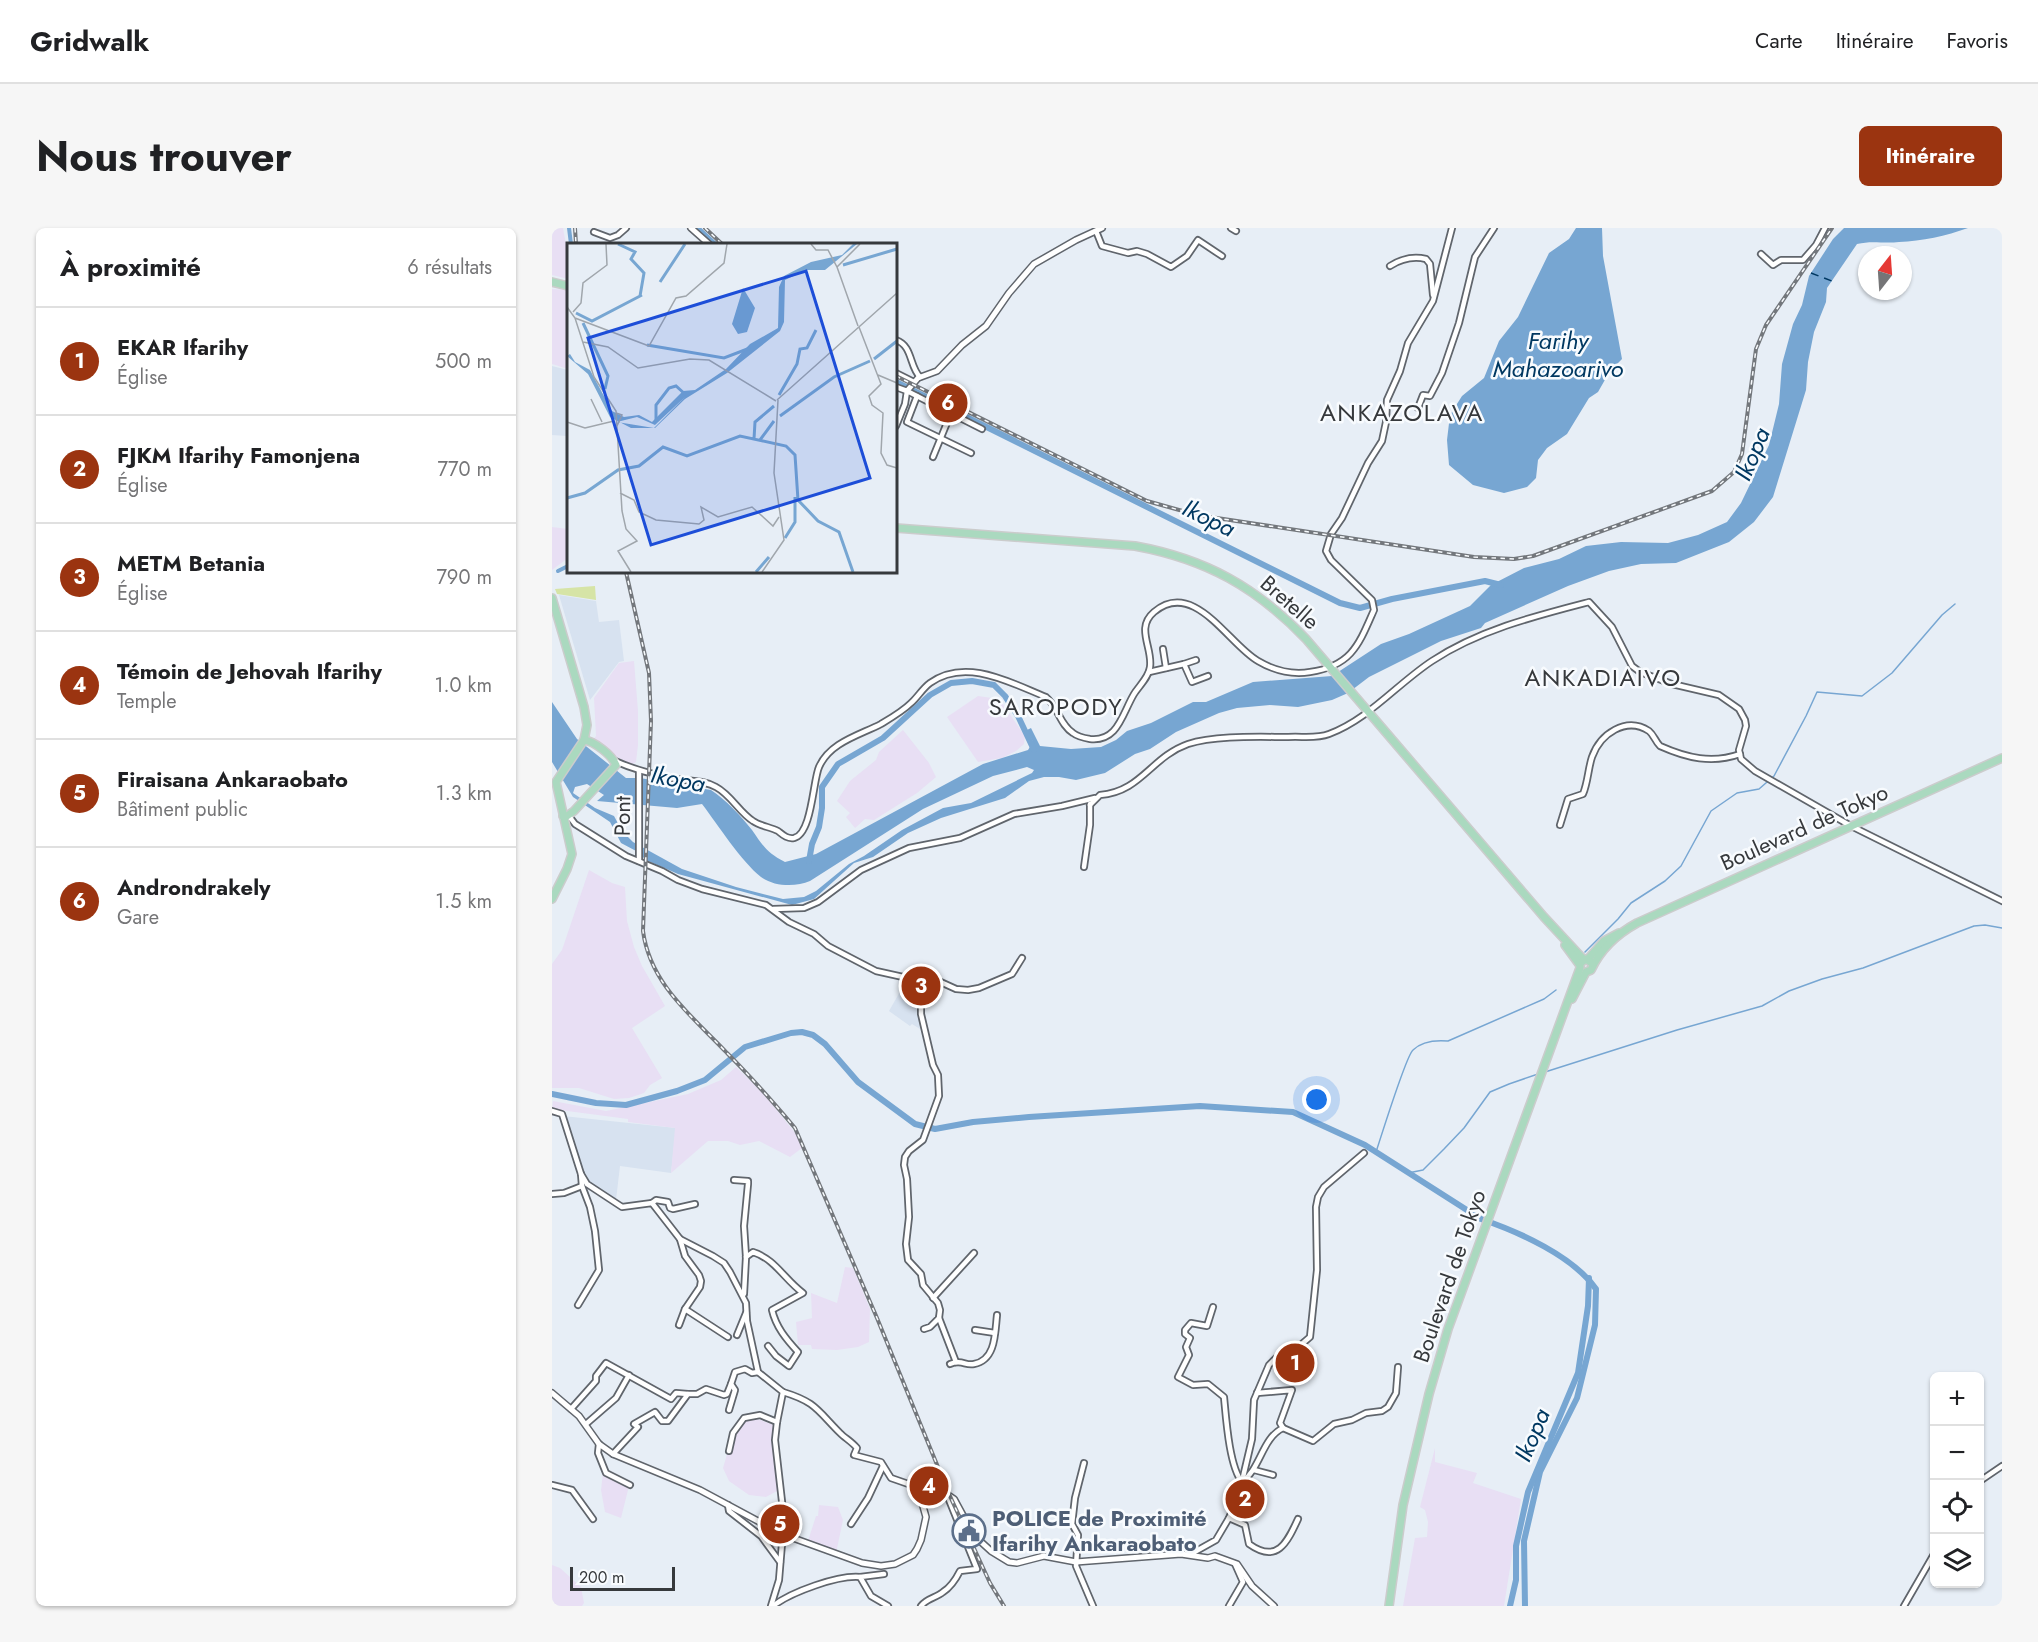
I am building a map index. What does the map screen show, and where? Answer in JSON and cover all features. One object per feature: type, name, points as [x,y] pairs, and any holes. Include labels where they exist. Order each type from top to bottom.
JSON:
[{"type":"main road","points":[[552,282],[567,286]]},
{"type":"main road","name":"Bretelle","points":[[897,528],[1135,546],[1180,556],[1225,575],[1268,603],[1291,624],[1367,709],[1544,917],[1546,924],[1585,964]]},
{"type":"main road","points":[[552,596],[587,708],[586,741],[556,779],[555,795],[566,816],[571,859],[552,899]]},
{"type":"main road","points":[[566,816],[614,765],[586,741]]},
{"type":"main road","name":"Boulevard de Tokyo","points":[[1389,1606],[1403,1505],[1429,1394],[1448,1329],[1538,1081],[1585,964],[1604,941],[1676,903],[2002,758]]},
{"type":"street","points":[[594,232],[610,238],[626,228]]},
{"type":"street","points":[[691,228],[708,243]]},
{"type":"street","points":[[1231,228],[1236,231]]},
{"type":"street","points":[[614,765],[702,782],[716,787],[752,821],[786,837],[794,838],[802,831],[814,798],[817,773],[822,762],[847,738],[879,725],[906,707],[936,679],[969,672],[999,678],[1053,702],[1065,726],[1082,738],[1103,738],[1113,733],[1149,672],[1151,664],[1145,633],[1148,618],[1163,606],[1180,603],[1192,606],[1218,624],[1257,661],[1280,671],[1296,674],[1331,668],[1355,650],[1374,610],[1373,603],[1331,560],[1326,551],[1327,544],[1330,534],[1350,502],[1368,463],[1382,441],[1387,400],[1400,371],[1408,343],[1433,300],[1452,228]]},
{"type":"street","points":[[1418,408],[1423,394],[1430,396],[1442,373],[1460,323],[1475,257],[1494,228]]},
{"type":"street","points":[[1761,254],[1773,265],[1781,260],[1803,260],[1825,228]]},
{"type":"street","points":[[897,424],[910,387],[920,377],[937,371],[962,345],[986,326],[1009,293],[1034,264],[1076,240],[1099,230],[1102,246],[1128,253],[1137,251],[1171,267],[1187,256],[1198,240],[1222,256]]},
{"type":"street","points":[[608,243],[610,238]]},
{"type":"street","points":[[1390,266],[1399,260],[1409,258],[1426,259],[1430,264],[1433,300]]},
{"type":"street","points":[[897,340],[902,342],[909,351],[915,372],[920,377]]},
{"type":"street","points":[[897,374],[917,396],[982,429]]},
{"type":"street","points":[[897,387],[910,387]]},
{"type":"street","points":[[917,396],[907,422],[971,453]]},
{"type":"street","points":[[933,457],[951,413]]},
{"type":"street","points":[[1090,805],[1100,795],[1112,794],[1133,784],[1158,760],[1187,744],[1215,739],[1308,738],[1327,735],[1456,646],[1497,629],[1589,602],[1612,627],[1632,666],[1640,672],[1672,684],[1719,695],[1739,709],[1746,726],[1739,750],[1741,759],[1748,765],[1851,826],[2002,901]]},
{"type":"street","points":[[1162,649],[1166,668]]},
{"type":"street","points":[[1149,672],[1196,660]]},
{"type":"street","points":[[1184,664],[1187,666],[1192,682],[1208,676]]},
{"type":"street","points":[[1560,825],[1568,799],[1583,794],[1594,751],[1615,729],[1627,725],[1642,728],[1652,733],[1660,746],[1703,760],[1727,759],[1740,754]]},
{"type":"street","name":"Pont","points":[[639,771],[639,861]]},
{"type":"street","points":[[773,909],[804,909],[818,902],[861,870],[909,848],[960,838],[1014,814],[1062,806],[1096,797],[1090,805],[1090,825],[1084,867]]},
{"type":"street","points":[[566,816],[626,856],[686,883],[766,905],[814,934],[833,949],[866,967],[894,975],[924,980],[934,979],[956,989],[979,988],[1012,974],[1022,958]]},
{"type":"street","points":[[783,916],[786,909]]},
{"type":"street","points":[[924,980],[923,984],[927,990],[921,1004],[921,1014],[933,1065],[938,1075],[939,1096],[923,1140],[905,1157],[909,1217],[906,1254],[908,1260],[921,1274],[923,1285],[940,1310],[939,1318],[953,1363],[960,1361],[972,1365],[984,1361],[989,1356],[997,1315]]},
{"type":"street","points":[[552,1111],[562,1114],[595,1231],[599,1270],[578,1305]]},
{"type":"street","points":[[1191,1554],[1216,1540],[1229,1518],[1242,1482],[1252,1439],[1254,1400],[1273,1360],[1296,1349],[1310,1337],[1317,1270],[1316,1207],[1318,1197],[1324,1187],[1364,1153]]},
{"type":"street","points":[[580,1174],[587,1184],[622,1207],[652,1203],[656,1200],[668,1202],[670,1208],[673,1209],[695,1204]]},
{"type":"street","points":[[734,1180],[748,1181],[744,1226],[746,1257],[744,1293],[758,1372],[783,1392],[808,1401],[817,1408],[857,1448],[854,1455],[884,1464],[891,1478],[917,1487]]},
{"type":"street","points":[[552,1194],[564,1193],[582,1186]]},
{"type":"street","points":[[652,1203],[680,1239],[724,1263],[746,1303]]},
{"type":"street","points":[[679,1325],[701,1281],[684,1256],[680,1239]]},
{"type":"street","points":[[746,1257],[753,1252],[762,1255],[781,1269],[789,1282],[803,1293],[772,1310],[776,1324],[798,1352],[789,1366],[768,1346]]},
{"type":"street","points":[[933,1298],[974,1253]]},
{"type":"street","points":[[1213,1307],[1207,1326],[1191,1323],[1185,1330],[1185,1334],[1190,1338],[1186,1347],[1189,1355],[1178,1377],[1193,1385],[1208,1384],[1224,1397],[1224,1412],[1234,1467],[1242,1482]]},
{"type":"street","points":[[685,1309],[728,1337]]},
{"type":"street","points":[[737,1335],[746,1312]]},
{"type":"street","points":[[924,1329],[930,1327],[939,1318]]},
{"type":"street","points":[[975,1330],[994,1333]]},
{"type":"street","points":[[571,1409],[596,1381],[596,1376],[606,1363],[671,1399],[676,1393],[697,1394],[706,1389],[724,1395],[727,1394],[735,1372],[745,1369],[752,1373],[758,1372]]},
{"type":"street","points":[[1257,1393],[1292,1390],[1280,1420],[1283,1428],[1313,1441],[1334,1424],[1352,1420],[1366,1413],[1382,1411],[1388,1407],[1396,1393],[1398,1367]]},
{"type":"street","points":[[586,1424],[616,1398],[629,1375]]},
{"type":"street","points":[[729,1410],[735,1390],[731,1384]]},
{"type":"street","points":[[772,1606],[779,1580],[784,1519],[776,1456],[777,1422],[783,1392]]},
{"type":"street","points":[[552,1393],[586,1424],[599,1444],[613,1454],[682,1482],[782,1534],[862,1563],[881,1566],[895,1564],[913,1555],[921,1540],[926,1517],[917,1487],[916,1475],[919,1471],[927,1469],[933,1474],[942,1491],[954,1499],[980,1541],[1000,1557],[1013,1563],[1044,1556],[1076,1562],[1191,1554],[1215,1556],[1234,1562],[1252,1586],[1274,1606]]},
{"type":"street","points":[[613,1454],[638,1427],[634,1424],[655,1412],[662,1421],[668,1421],[688,1394]]},
{"type":"street","points":[[729,1452],[733,1433],[744,1418],[760,1414],[777,1422]]},
{"type":"street","points":[[1242,1482],[1254,1470],[1272,1434],[1283,1428]]},
{"type":"street","points":[[599,1444],[598,1453],[606,1473],[630,1485]]},
{"type":"street","points":[[1084,1463],[1075,1498],[1072,1524],[1078,1534],[1076,1562],[1093,1606]]},
{"type":"street","points":[[851,1524],[868,1498],[884,1464]]},
{"type":"street","points":[[1984,1477],[2002,1466]]},
{"type":"street","points":[[1254,1470],[1273,1475]]},
{"type":"street","points":[[552,1485],[572,1490],[593,1519]]},
{"type":"street","points":[[921,1606],[943,1592],[960,1571],[977,1569],[946,1493]]},
{"type":"street","points":[[728,1505],[729,1511],[762,1536],[780,1562]]},
{"type":"street","points":[[1229,1518],[1245,1525],[1249,1544],[1267,1553],[1277,1550],[1284,1544],[1291,1536],[1298,1520]]},
{"type":"street","points":[[1229,1606],[1243,1582],[1234,1562]]},
{"type":"street","points":[[1904,1606],[1930,1562]]},
{"type":"street","points":[[772,1606],[830,1580],[884,1574]]},
{"type":"street","points":[[860,1577],[871,1596],[888,1606]]},
{"type":"shaded area","points":[[552,228],[563,228],[567,250],[567,279],[552,275]]},
{"type":"shaded area","points":[[552,289],[567,290],[567,369],[552,364]]},
{"type":"shaded area","points":[[552,366],[567,370],[567,436],[552,435]]},
{"type":"shaded area","points":[[552,527],[567,529],[567,559],[552,570]]},
{"type":"shaded area","points":[[559,595],[596,601],[599,622],[619,620],[624,661],[619,662],[590,700]]},
{"type":"shaded area","points":[[634,661],[638,745],[636,762],[631,765],[591,742],[596,736],[594,698],[619,663]]},
{"type":"shaded area","points":[[978,696],[999,699],[1025,736],[1024,744],[1016,751],[1002,758],[978,762],[947,717]]},
{"type":"shaded area","points":[[903,730],[929,763],[936,777],[917,793],[874,820],[865,819],[855,828],[846,817],[850,813],[837,801],[850,781],[876,760],[879,752]]},
{"type":"shaded area","points":[[589,870],[612,883],[625,887],[627,921],[634,947],[665,1006],[632,1028],[662,1078],[650,1085],[644,1093],[629,1098],[614,1099],[579,1088],[552,1088],[552,964],[562,950]]},
{"type":"shaded area","points":[[901,990],[917,996],[914,1003],[920,1005],[925,1032],[912,1024],[910,1026],[889,1011]]},
{"type":"shaded area","points":[[736,1067],[764,1094],[799,1138],[802,1148],[790,1157],[759,1141],[740,1145],[728,1141],[708,1141],[671,1173],[675,1128],[552,1109],[553,1101],[606,1111],[688,1094],[721,1080]]},
{"type":"shaded area","points":[[563,1116],[676,1128],[671,1173],[620,1166],[616,1200],[585,1179]]},
{"type":"shaded area","points":[[845,1267],[853,1268],[870,1309],[869,1342],[858,1347],[837,1350],[812,1349],[811,1345],[798,1345],[796,1322],[812,1318],[811,1293],[837,1303]]},
{"type":"shaded area","points":[[752,1417],[774,1425],[774,1454],[778,1488],[766,1497],[749,1495],[729,1481],[723,1468],[733,1434],[743,1419]]},
{"type":"shaded area","points":[[1435,1448],[1435,1462],[1477,1473],[1473,1483],[1521,1499],[1504,1606],[1403,1606],[1415,1538],[1427,1537],[1428,1522],[1425,1510],[1420,1507]]},
{"type":"shaded area","points":[[603,1473],[629,1486],[621,1518],[605,1512],[601,1490]]},
{"type":"shaded area","points":[[819,1505],[838,1507],[843,1520],[836,1553],[808,1541],[816,1516],[818,1516]]},
{"type":"shaded area","points":[[552,1565],[560,1568],[581,1587],[584,1603],[582,1606],[552,1606]]},
{"type":"green space","points":[[595,586],[596,600],[557,594],[555,589]]},
{"type":"water","name":"Farihy Mahazoarivo","points":[[1576,228],[1602,228],[1603,256],[1622,359],[1610,371],[1598,392],[1589,398],[1567,434],[1547,448],[1538,460],[1536,478],[1527,487],[1504,493],[1473,485],[1449,465],[1447,440],[1450,415],[1462,396],[1484,378],[1499,341],[1518,317],[1549,253],[1569,239]]},
{"type":"water","points":[[1844,228],[1968,228],[1916,241],[1857,244],[1827,288],[1826,302],[1814,332],[1808,362],[1806,390],[1773,497],[1754,522],[1729,542],[1676,563],[1641,564],[1609,571],[1568,586],[1485,623],[1481,628],[1441,641],[1369,677],[1348,693],[1332,700],[1298,707],[1270,705],[1237,708],[1219,713],[1176,732],[1105,773],[1076,780],[1044,777],[1029,781],[1005,798],[941,818],[908,833],[873,857],[854,863],[814,899],[792,905],[678,874],[646,860],[638,852],[621,843],[610,822],[573,797],[552,762],[552,702],[577,739],[626,778],[640,778],[711,790],[738,814],[766,849],[785,862],[816,854],[983,764],[1028,750],[1033,742],[1027,730],[1031,728],[1040,746],[1071,749],[1101,747],[1116,740],[1127,731],[1151,723],[1193,702],[1206,702],[1253,682],[1332,676],[1381,644],[1470,606],[1491,585],[1524,568],[1559,559],[1586,546],[1621,542],[1668,543],[1698,535],[1727,522],[1741,503],[1769,445],[1779,404],[1782,364],[1793,324],[1802,305],[1809,276],[1833,239]],"holes":[[[1027,767],[1034,770],[971,803],[943,808],[902,830],[849,864],[816,891],[804,897],[783,899],[736,887],[682,869],[633,842],[622,831],[614,816],[595,808],[573,793],[575,787],[587,784],[604,795],[597,801],[677,808],[702,804],[753,870],[773,883],[792,885],[810,881],[923,809],[993,776]]]},
{"type":"waterway","points":[[569,228],[571,243]]},
{"type":"waterway","name":"Ikopa","points":[[697,228],[713,243]]},
{"type":"waterway","name":"Ikopa","points":[[897,382],[1340,603],[1360,608],[1392,599],[1485,581],[1501,585]]},
{"type":"waterway","points":[[558,571],[567,566]]},
{"type":"waterway","name":"Ikopa","points":[[1585,952],[1631,903],[1665,881],[1681,866],[1711,811],[1737,793],[1759,789],[1774,776],[1817,692],[1862,696],[1892,673],[1942,615],[1955,604]]},
{"type":"waterway","name":"Ikopa","points":[[809,861],[812,844],[819,827],[822,787],[838,764],[883,738],[930,695],[951,683],[972,681],[994,685],[1005,696],[1018,716],[1034,750]]},
{"type":"waterway","points":[[1545,1072],[1762,1006],[1789,991],[1863,968],[1974,926],[2002,928]]},
{"type":"waterway","name":"Ikopa","points":[[1376,1152],[1413,1050],[1429,1042],[1448,1041],[1544,999],[1556,990]]},
{"type":"waterway","points":[[552,1094],[596,1103],[626,1105],[677,1091],[705,1080],[745,1047],[791,1033],[802,1032],[813,1035],[825,1044],[858,1082],[915,1124],[935,1129],[973,1122],[1029,1117],[1200,1106],[1293,1112],[1365,1145],[1481,1219],[1544,1246],[1574,1266],[1596,1289],[1595,1325],[1577,1398],[1540,1472],[1524,1541],[1525,1606]]},
{"type":"waterway","points":[[1408,1173],[1423,1170],[1464,1128],[1490,1092],[1538,1074]]},
{"type":"waterway","name":"Ikopa","points":[[1510,1606],[1516,1580],[1516,1546],[1528,1492],[1578,1373],[1588,1306],[1589,1278]]},
{"type":"ferry route","points":[[1811,273],[1832,281]]},
{"type":"railway","points":[[575,228],[576,243]]},
{"type":"railway","points":[[705,228],[721,243]]},
{"type":"railway","points":[[897,376],[1147,501],[1197,515],[1474,557],[1514,559],[1533,556],[1712,491],[1734,472],[1742,454],[1756,349],[1766,325],[1832,228]]},
{"type":"railway","points":[[626,573],[649,673],[651,721],[643,931],[647,950],[654,967],[674,998],[753,1080],[795,1128],[877,1318],[949,1494],[990,1583],[1004,1606]]},
{"type":"place","name":"Androndrakely","points":[[948,403]]},
{"type":"place","name":"METM Betania","points":[[921,986]]},
{"type":"place","name":"EKAR Ifarihy","points":[[1295,1363]]},
{"type":"place","name":"Témoin de Jehovah Ifarihy","points":[[929,1486]]},
{"type":"place","name":"FJKM Ifarihy Famonjena","points":[[1245,1499]]},
{"type":"place","name":"Firaisana Ankaraobato","points":[[780,1524]]},
{"type":"place","name":"POLICE de Proximité Ifarihy Ankaraobato","points":[[969,1531]]},
{"type":"district","name":"ANKAZOLAVA","points":[[1402,412]]},
{"type":"district","name":"ANKADIAIVO","points":[[1603,677]]},
{"type":"district","name":"SAROPODY","points":[[1056,706]]}]
